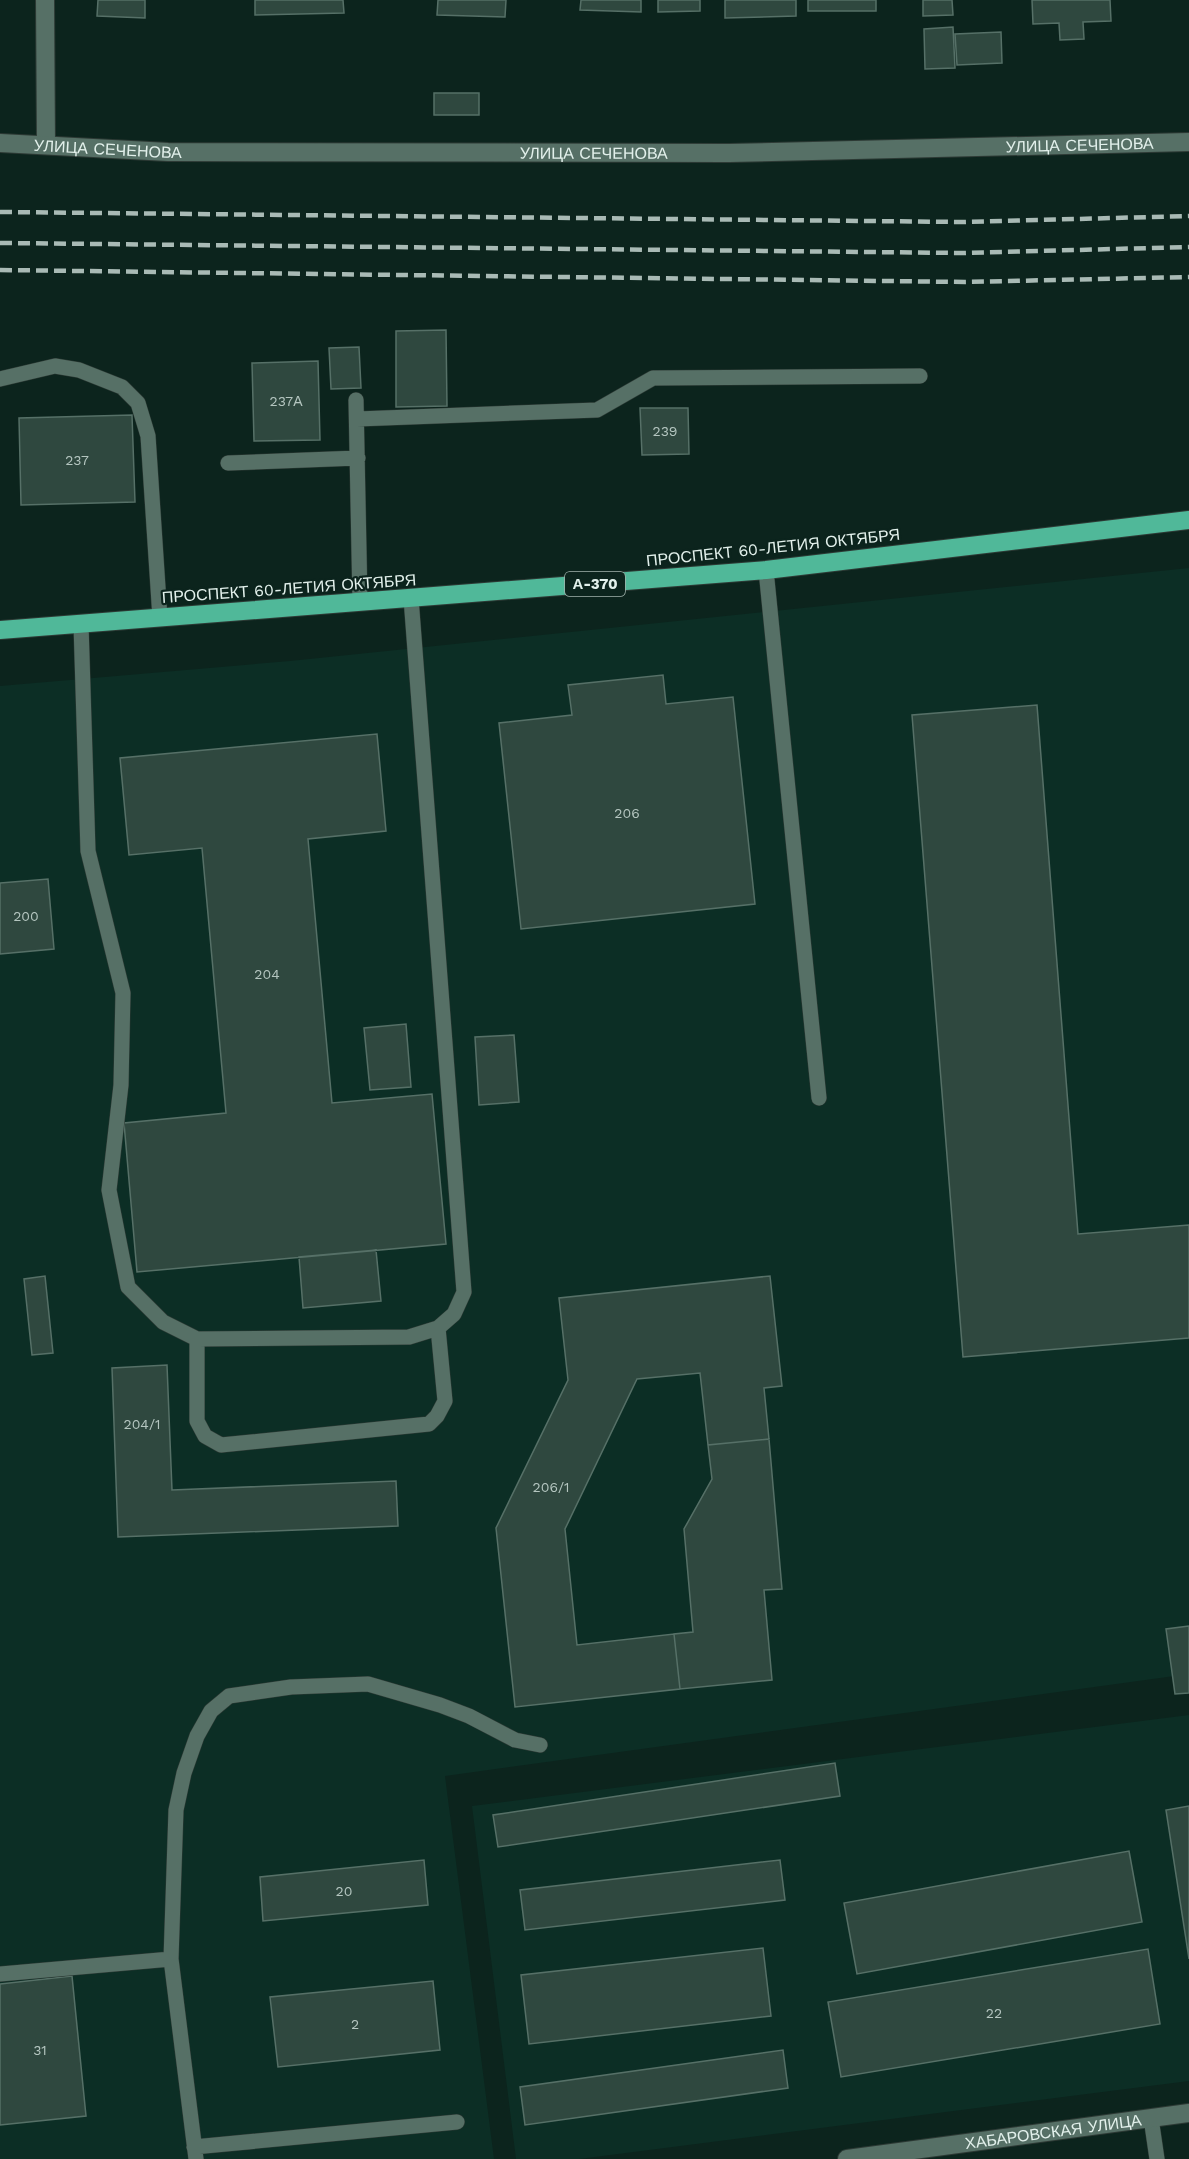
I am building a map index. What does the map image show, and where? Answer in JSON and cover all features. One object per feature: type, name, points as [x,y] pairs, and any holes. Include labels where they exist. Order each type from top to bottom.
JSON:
[{"type":"highway","name":"ПРОСПЕКТ 60-ЛЕТИЯ ОКТЯБРЯ","points":[[0,630],[766,570],[1189,520]]},
{"type":"street","points":[[45,0],[46,145]]},
{"type":"street","name":"УЛИЦА СЕЧЕНОВА","points":[[0,143],[168,152],[729,153],[1189,142]]},
{"type":"street","name":"ХАБАРОВСКАЯ УЛИЦА","points":[[847,2159],[1189,2114]]},
{"type":"lane","points":[[0,379],[55,366],[79,370],[122,387],[138,403],[148,436],[160,618]]},
{"type":"lane","points":[[357,419],[597,410],[654,378],[920,376]]},
{"type":"lane","points":[[356,400],[360,602]]},
{"type":"lane","points":[[228,463],[357,458]]},
{"type":"lane","points":[[766,570],[819,1098]]},
{"type":"lane","points":[[81,624],[88,851],[123,993],[121,1085],[109,1190],[128,1287],[163,1322],[196,1339],[395,1338],[438,1328],[454,1314],[464,1292],[411,598]]},
{"type":"lane","points":[[196,1339],[197,1420],[205,1436],[221,1445],[429,1425],[445,1401],[438,1328]]},
{"type":"lane","points":[[457,2122],[195,2153],[171,1959],[176,1810],[182,1782],[197,1736],[211,1711],[229,1696],[291,1687],[368,1684],[440,1705],[469,1716],[515,1740],[540,1745]]},
{"type":"lane","points":[[0,1974],[171,1959]]},
{"type":"lane","points":[[1152,2118],[1157,2159]]},
{"type":"shaded area","points":[[1189,568],[1189,1674],[445,1776],[494,2159],[0,2159],[0,686],[290,661]]},
{"type":"shaded area","points":[[1189,1715],[1189,2081],[579,2159],[516,2159],[472,1806]]},
{"type":"building","points":[[98,0],[145,0],[145,18],[97,16]]},
{"type":"building","points":[[255,0],[343,0],[344,13],[255,15]]},
{"type":"building","points":[[438,0],[506,0],[505,17],[437,15]]},
{"type":"building","points":[[581,0],[641,0],[641,12],[580,10]]},
{"type":"building","points":[[658,0],[700,0],[700,11],[658,12]]},
{"type":"building","points":[[725,0],[796,0],[796,16],[725,18]]},
{"type":"building","points":[[808,0],[876,0],[876,11],[808,11]]},
{"type":"building","points":[[923,0],[952,0],[953,15],[923,16]]},
{"type":"building","points":[[1032,0],[1110,0],[1111,21],[1083,22],[1084,39],[1060,40],[1059,23],[1033,24]]},
{"type":"building","points":[[953,27],[955,68],[925,69],[924,29]]},
{"type":"building","points":[[1001,32],[1002,63],[957,65],[955,34]]},
{"type":"building","points":[[434,93],[479,93],[479,115],[434,115]]},
{"type":"building","points":[[446,330],[447,406],[396,407],[396,331]]},
{"type":"building","points":[[359,347],[361,388],[331,389],[329,348]]},
{"type":"building","points":[[318,361],[320,440],[254,441],[252,363]]},
{"type":"building","points":[[640,408],[688,408],[689,454],[642,455]]},
{"type":"building","points":[[132,415],[135,502],[21,505],[19,418]]},
{"type":"building","points":[[663,675],[666,704],[733,697],[755,904],[521,929],[499,723],[572,715],[568,685]]},
{"type":"building","points":[[1037,705],[1078,1234],[1189,1225],[1189,1338],[963,1357],[912,715]]},
{"type":"building","points":[[377,734],[386,831],[308,839],[332,1103],[432,1094],[446,1244],[137,1272],[124,1123],[226,1113],[202,848],[129,855],[120,758]]},
{"type":"building","points":[[48,879],[54,949],[0,954],[0,883]]},
{"type":"building","points":[[406,1024],[411,1087],[370,1090],[364,1028]]},
{"type":"building","points":[[514,1035],[519,1102],[479,1105],[475,1037]]},
{"type":"building","points":[[376,1250],[381,1301],[303,1308],[299,1257]]},
{"type":"building","points":[[45,1276],[53,1353],[32,1355],[24,1279]]},
{"type":"building","points":[[770,1276],[782,1386],[764,1388],[769,1439],[708,1445],[700,1373],[637,1379],[565,1529],[577,1645],[674,1634],[680,1689],[515,1707],[496,1528],[568,1380],[559,1298]]},
{"type":"building","points":[[167,1365],[172,1490],[396,1481],[398,1526],[118,1537],[112,1368]]},
{"type":"building","points":[[769,1439],[782,1589],[764,1590],[772,1680],[680,1689],[674,1634],[693,1632],[684,1529],[712,1479],[708,1445]]},
{"type":"building","points":[[1189,1626],[1189,1693],[1175,1694],[1166,1629]]},
{"type":"building","points":[[835,1763],[840,1796],[498,1847],[493,1815]]},
{"type":"building","points":[[1189,1806],[1189,1959],[1166,1810]]},
{"type":"building","points":[[1129,1851],[1142,1922],[857,1974],[844,1903]]},
{"type":"building","points":[[424,1860],[428,1905],[263,1921],[260,1877]]},
{"type":"building","points":[[780,1860],[785,1900],[525,1930],[520,1890]]},
{"type":"building","points":[[763,1948],[771,2016],[529,2044],[521,1975]]},
{"type":"building","points":[[1148,1949],[1160,2024],[841,2077],[828,2002]]},
{"type":"building","points":[[72,1976],[86,2116],[0,2125],[0,1984]]},
{"type":"building","points":[[433,1981],[440,2050],[278,2067],[270,1997]]},
{"type":"building","points":[[783,2050],[788,2088],[525,2125],[520,2087]]},
{"type":"railway","points":[[0,212],[962,222],[1189,216]]},
{"type":"railway","points":[[0,243],[962,253],[1189,247]]},
{"type":"railway","points":[[0,270],[965,282],[1189,277]]}]
